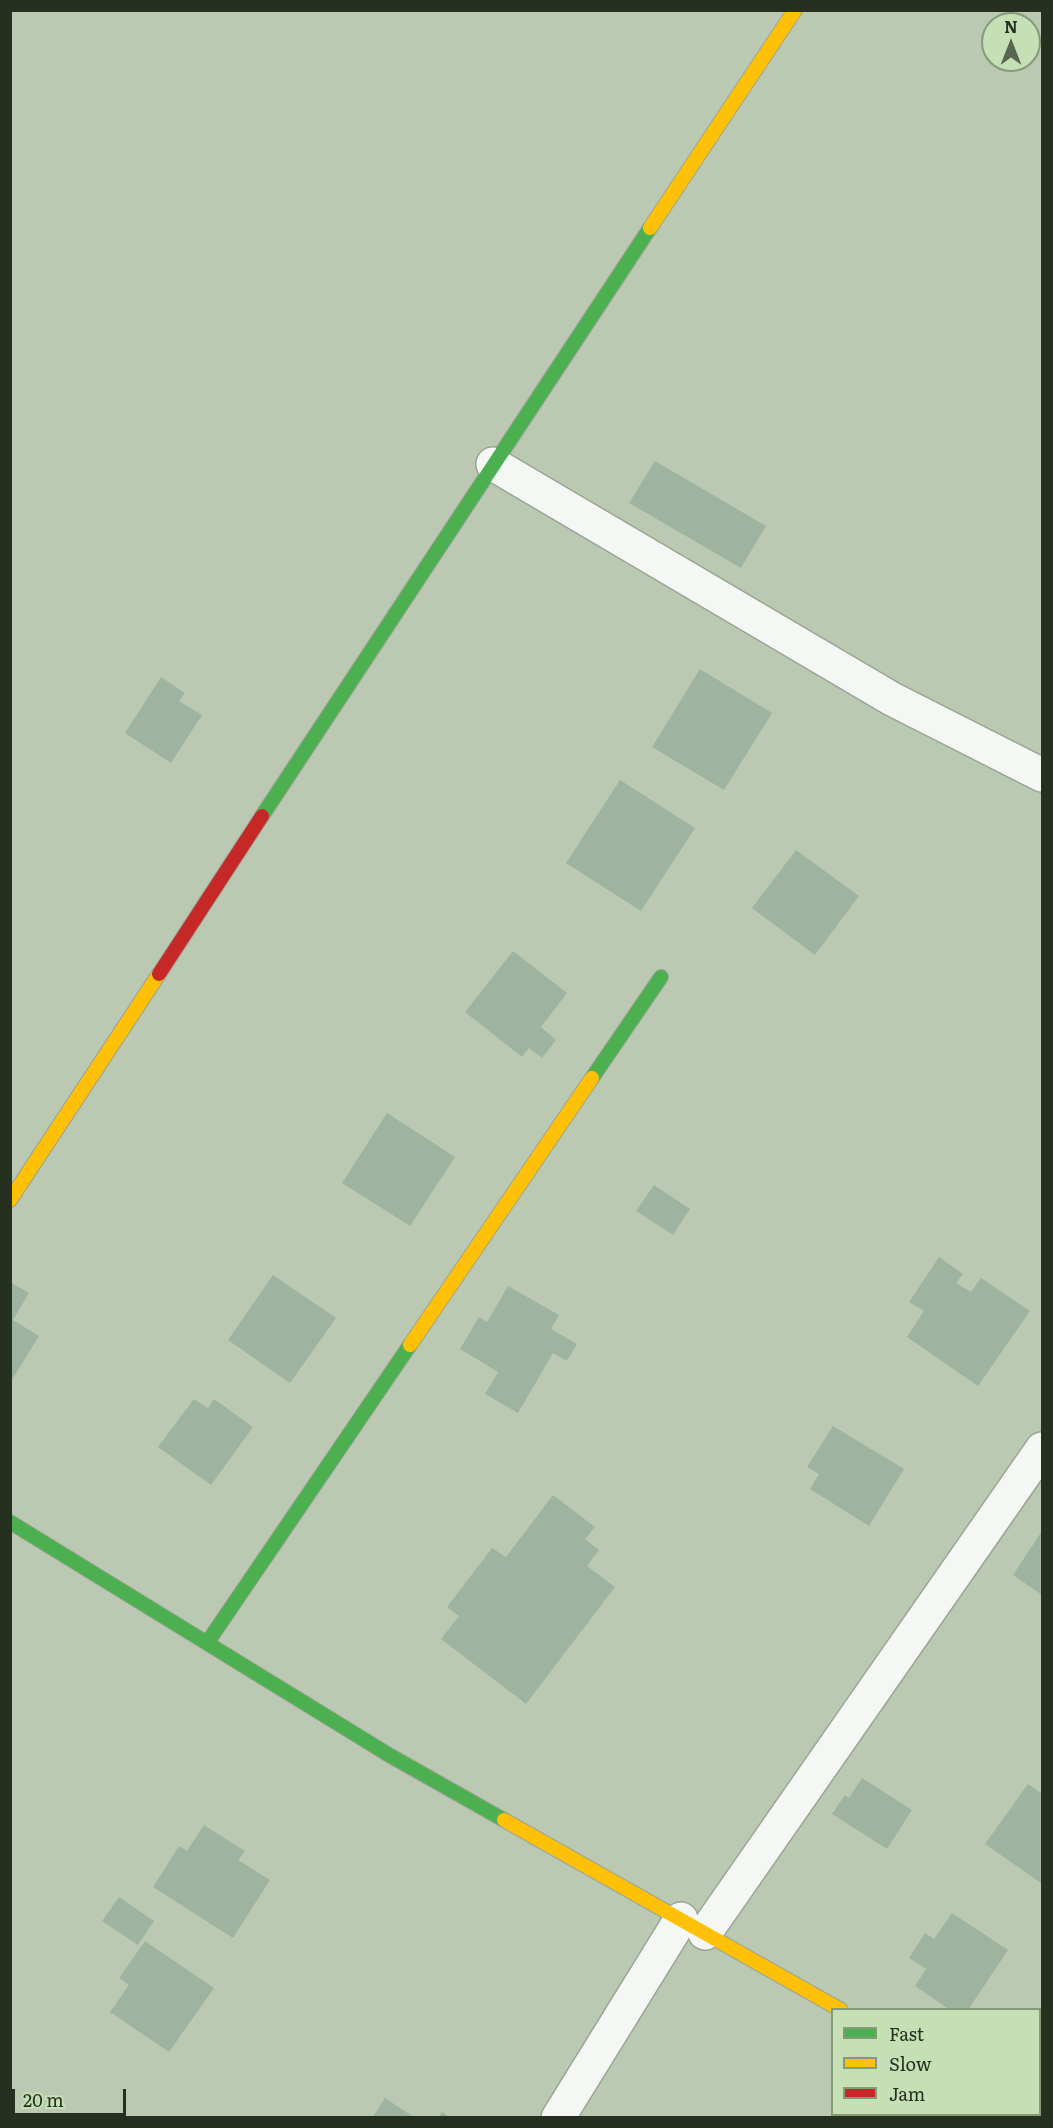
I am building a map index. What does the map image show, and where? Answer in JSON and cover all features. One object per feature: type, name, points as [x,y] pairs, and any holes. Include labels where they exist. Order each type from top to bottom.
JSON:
[{"type":"street","points":[[10,1200],[493,464],[795,10]]},
{"type":"street","points":[[493,464],[892,699],[1042,775]]},
{"type":"street","points":[[207,1643],[661,977]]},
{"type":"street","points":[[558,2118],[693,1926],[1042,1449]]},
{"type":"street","points":[[10,1522],[389,1755],[837,2008]]},
{"type":"building","points":[[655,461],[766,526],[741,568],[629,503]]},
{"type":"building","points":[[700,669],[772,713],[724,790],[652,747]]},
{"type":"building","points":[[161,677],[185,693],[179,701],[202,715],[171,763],[125,733]]},
{"type":"building","points":[[620,780],[695,828],[641,911],[566,863]]},
{"type":"building","points":[[796,850],[859,896],[815,955],[752,908]]},
{"type":"building","points":[[513,951],[567,993],[541,1027],[556,1040],[542,1058],[529,1048],[522,1057],[465,1012]]},
{"type":"building","points":[[387,1113],[455,1157],[410,1226],[342,1183]]},
{"type":"building","points":[[654,1185],[690,1209],[673,1235],[636,1211]]},
{"type":"building","points":[[939,1257],[963,1274],[956,1283],[971,1292],[981,1278],[1030,1311],[978,1386],[907,1337],[924,1311],[909,1302]]},
{"type":"building","points":[[273,1275],[336,1318],[290,1383],[228,1340]]},
{"type":"building","points":[[10,1282],[29,1293],[13,1320],[39,1336],[10,1383]]},
{"type":"building","points":[[508,1286],[559,1315],[551,1329],[577,1344],[567,1361],[553,1353],[518,1413],[485,1394],[498,1372],[460,1349],[479,1317],[487,1322]]},
{"type":"building","points":[[194,1399],[208,1408],[214,1399],[253,1427],[211,1485],[158,1447]]},
{"type":"building","points":[[833,1426],[904,1469],[869,1526],[810,1489],[819,1474],[807,1467]]},
{"type":"building","points":[[553,1495],[595,1527],[585,1539],[599,1550],[587,1566],[615,1587],[526,1704],[441,1639],[459,1616],[447,1607],[492,1548],[506,1557]]},
{"type":"building","points":[[1042,1531],[1042,1595],[1013,1575]]},
{"type":"building","points":[[862,1778],[912,1810],[887,1849],[832,1814],[845,1795],[849,1798]]},
{"type":"building","points":[[1028,1784],[1042,1794],[1041,1883],[985,1844]]},
{"type":"building","points":[[204,1825],[245,1851],[238,1860],[270,1880],[233,1938],[153,1887],[179,1846],[187,1851]]},
{"type":"building","points":[[119,1897],[154,1921],[138,1945],[102,1921]]},
{"type":"building","points":[[952,1913],[1008,1950],[969,2008],[947,2008],[915,1986],[926,1969],[909,1958],[925,1933],[934,1939]]},
{"type":"building","points":[[145,1941],[214,1988],[169,2052],[110,2012],[129,1985],[119,1978]]},
{"type":"building","points":[[385,2098],[415,2118],[372,2118]]},
{"type":"building","points":[[442,2112],[451,2118],[438,2118]]},
{"type":"traffic: fast","points":[[262,816],[650,228]]},
{"type":"traffic: fast","points":[[592,1078],[661,977]]},
{"type":"traffic: fast","points":[[207,1643],[410,1345]]},
{"type":"traffic: fast","points":[[10,1522],[389,1755],[504,1820]]},
{"type":"traffic: slow","points":[[650,228],[795,10]]},
{"type":"traffic: slow","points":[[10,1200],[159,974]]},
{"type":"traffic: slow","points":[[410,1345],[592,1078]]},
{"type":"traffic: slow","points":[[504,1820],[837,2008]]},
{"type":"traffic: jam","points":[[159,974],[262,816]]}]
